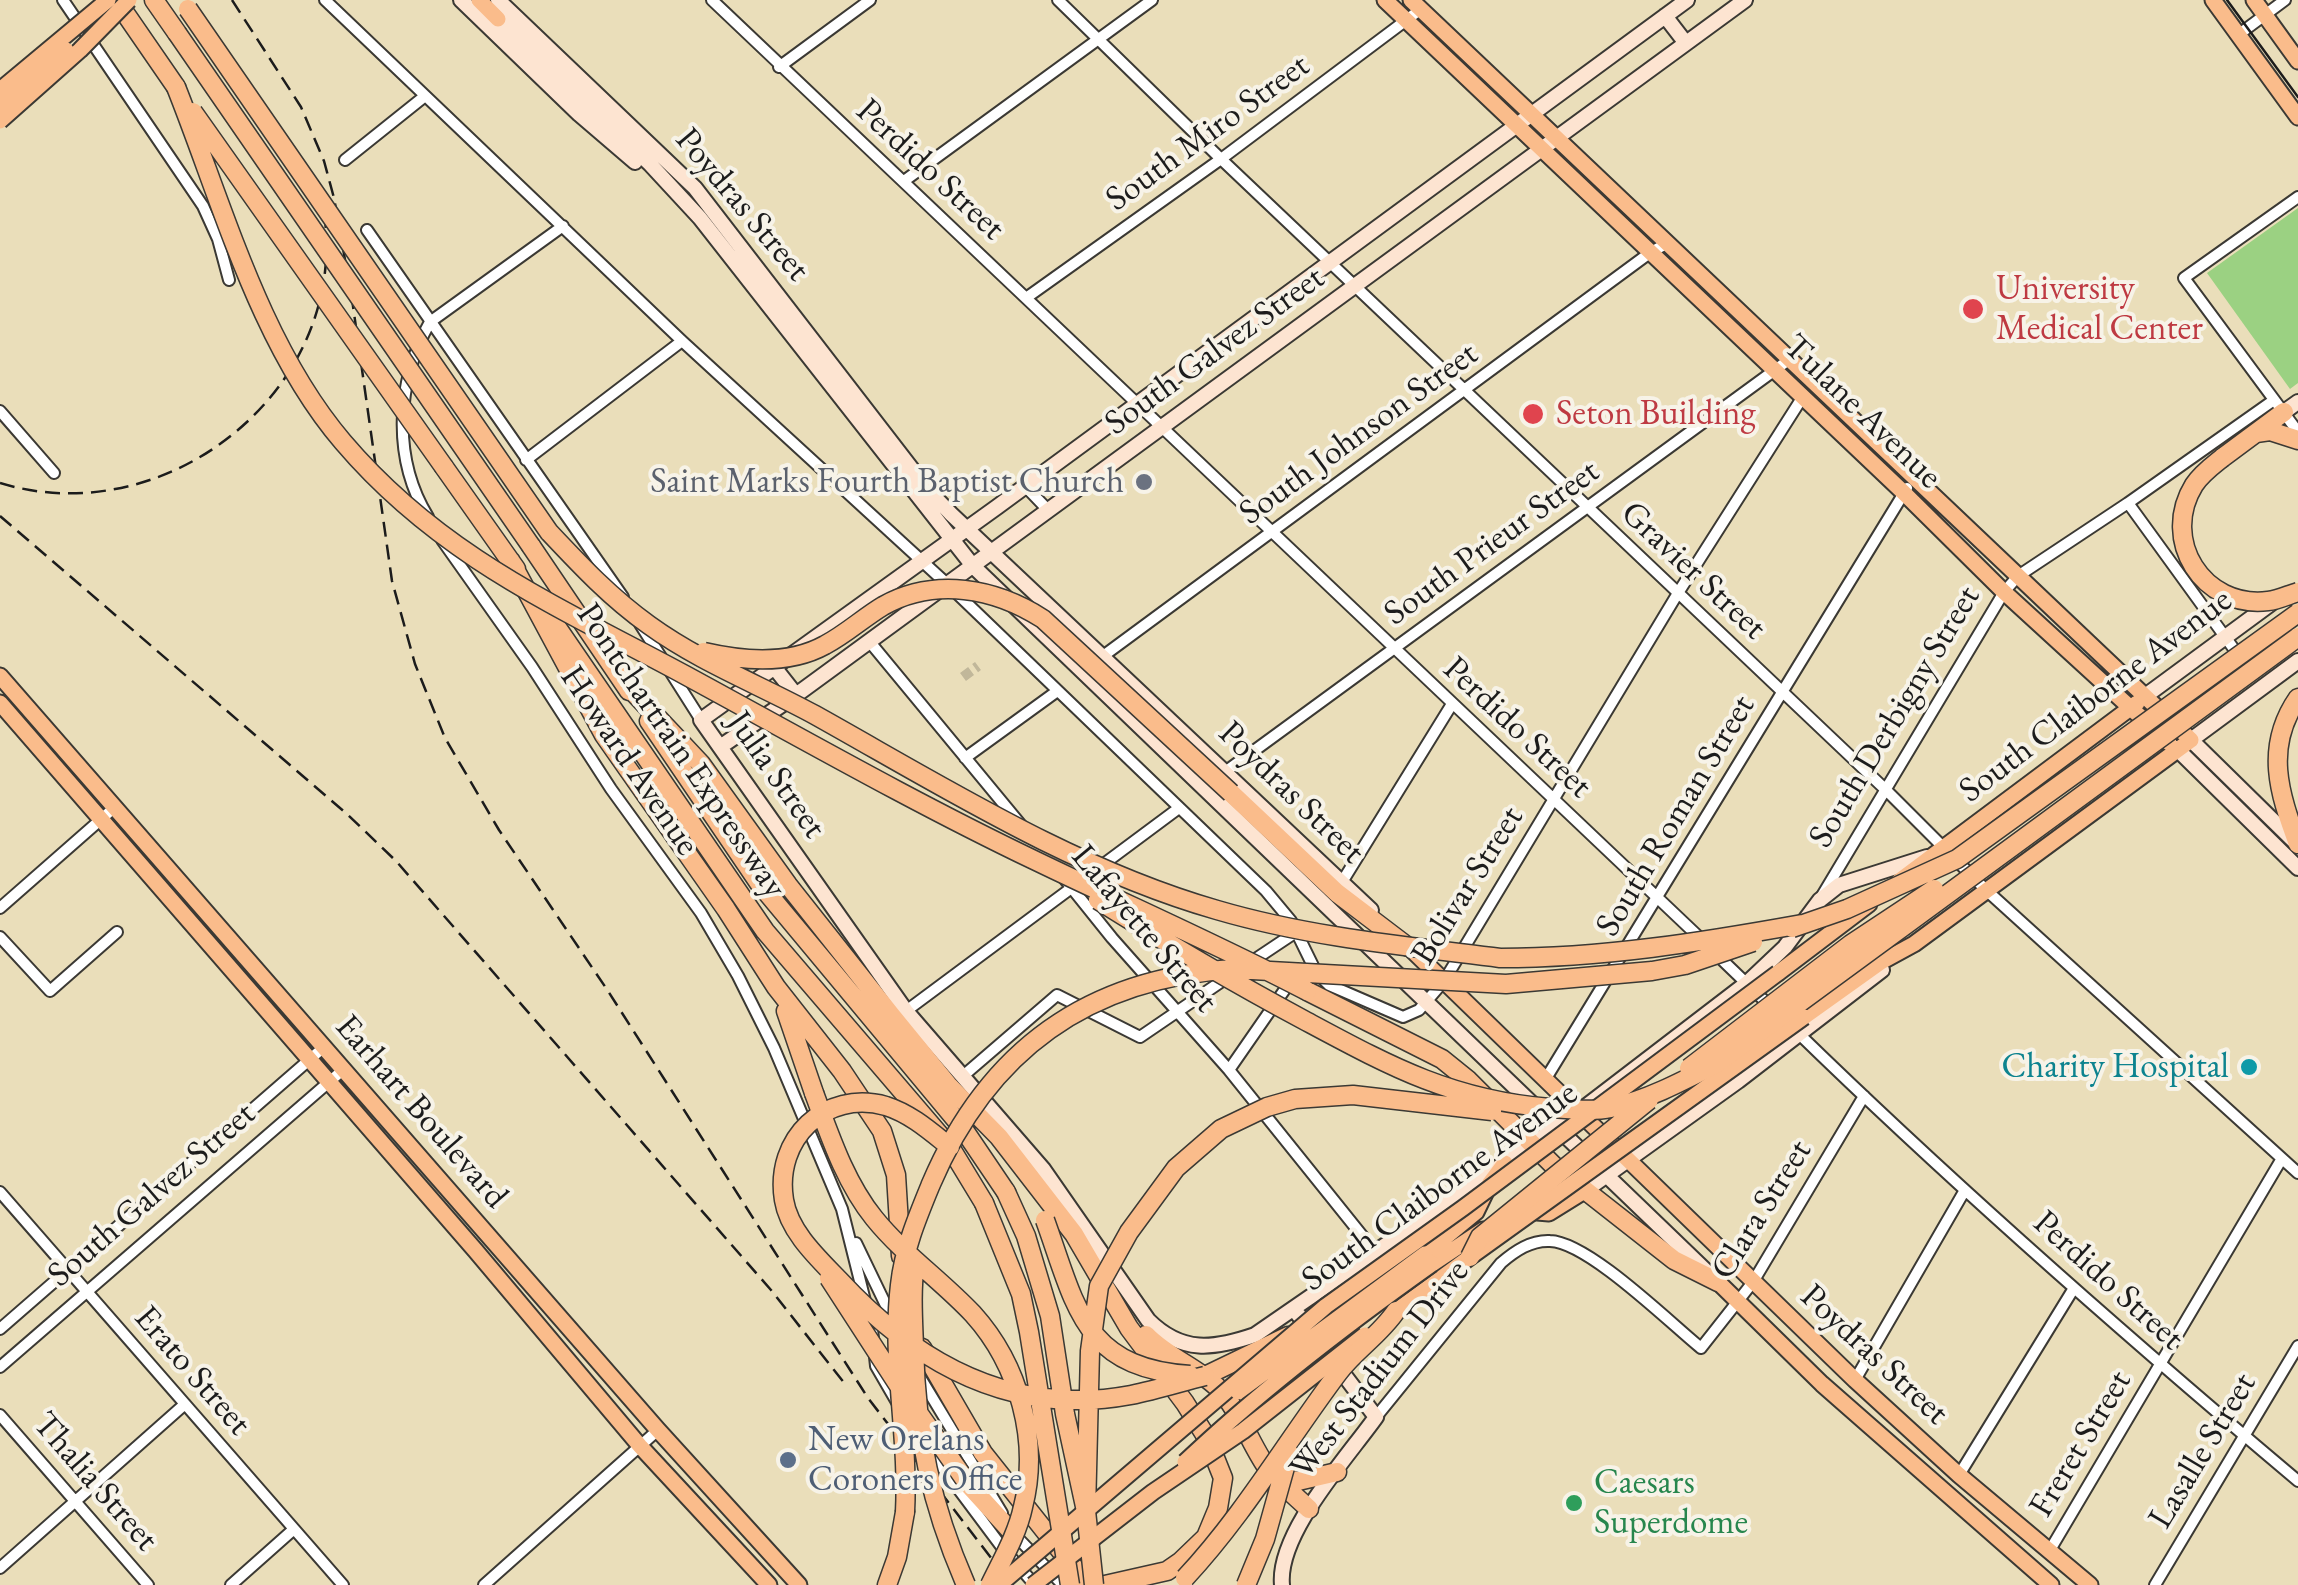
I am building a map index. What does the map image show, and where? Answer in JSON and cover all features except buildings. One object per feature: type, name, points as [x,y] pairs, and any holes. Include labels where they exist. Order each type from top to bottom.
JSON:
[{"type":"highway","name":"Pontchartrain Expressway","points":[[116,0],[592,675],[680,811],[801,976],[950,1147],[984,1203],[1020,1294],[1041,1396],[1066,1585]]},
{"type":"highway","name":"Pontchartrain Expressway","points":[[154,0],[532,546],[759,883],[962,1127],[1006,1192],[1026,1236],[1050,1316],[1065,1414],[1086,1511],[1091,1585]]},
{"type":"highway","points":[[185,5],[549,532],[601,588],[680,646],[809,712],[1005,822],[1121,875],[1214,910],[1318,935],[1500,958],[1582,956],[1671,947],[1802,924]]},
{"type":"highway","points":[[176,87],[227,225],[298,379],[342,440],[422,520],[511,583],[928,807],[1226,949],[1442,1059],[1468,1080],[1530,1145],[1674,1260],[1718,1282]]},
{"type":"highway","points":[[2285,405],[2198,480],[2184,508],[2182,542],[2190,563],[2208,584],[2239,599],[2270,601],[2298,588]]},
{"type":"highway","points":[[2256,433],[2298,436]]},
{"type":"highway","points":[[510,560],[604,735],[776,987],[842,1071],[882,1132],[896,1175],[902,1280],[910,1322],[932,1370],[983,1454],[1091,1585]]},
{"type":"highway","points":[[680,646],[752,660],[780,658],[824,646],[886,604],[910,595],[951,588],[988,593],[1024,606],[1043,619],[1337,892],[1412,950]]},
{"type":"highway","points":[[887,1585],[897,1557],[907,1476],[896,1344],[908,1238],[946,1152],[1004,1065],[1063,1018],[1160,978],[1234,969],[1506,984],[1685,965],[1878,896],[1958,859],[2298,612]]},
{"type":"highway","points":[[1086,1511],[1090,1351],[1099,1286],[1130,1232],[1176,1168],[1221,1129],[1295,1098],[1327,1095],[1406,1100],[1538,1116],[1610,1108],[1682,1082],[1716,1064],[2298,637]]},
{"type":"highway","points":[[623,681],[701,764],[788,885],[891,1015],[948,1085],[999,1137],[1074,1234],[1129,1328],[1207,1438],[1223,1478],[1218,1508],[1206,1538],[1180,1562],[1154,1576],[1105,1585]]},
{"type":"highway","points":[[2298,698],[2277,748],[2279,791],[2298,844]]},
{"type":"highway","points":[[1470,1256],[1480,1236],[1819,968],[1936,888],[2026,834]]},
{"type":"highway","points":[[1034,860],[1239,985],[1390,1066],[1447,1090],[1502,1104],[1576,1110]]},
{"type":"highway","points":[[776,987],[834,1148],[855,1191],[872,1215],[976,1318],[998,1348],[1012,1380],[1027,1429],[1027,1489],[1020,1520],[990,1585]]},
{"type":"highway","points":[[950,1147],[904,1114],[872,1103],[839,1105],[810,1121],[795,1137],[783,1179],[784,1201],[796,1229],[858,1327],[968,1484],[1009,1529]]},
{"type":"highway","points":[[999,1137],[1045,1220],[1082,1319],[1112,1352],[1136,1366],[1205,1376]]},
{"type":"highway","points":[[923,1203],[912,1284],[920,1443],[937,1514],[966,1585]]},
{"type":"highway","points":[[816,1256],[915,1349],[958,1372],[1019,1395],[1059,1400],[1131,1395],[1205,1376],[1289,1336]]},
{"type":"highway","points":[[1092,1264],[1136,1324],[1160,1349],[1218,1388],[1239,1416],[1260,1460],[1310,1509]]},
{"type":"highway","points":[[1178,1585],[1219,1539],[1342,1367],[1386,1326],[1396,1311]]},
{"type":"highway","points":[[1246,1585],[1257,1564],[1288,1454],[1303,1419]]},
{"type":"highway","points":[[1273,1476],[1298,1481],[1337,1472]]},
{"type":"main road","points":[[0,93],[108,0]]},
{"type":"main road","points":[[0,105],[128,0]]},
{"type":"main road","points":[[0,122],[80,50],[128,0]]},
{"type":"main road","points":[[479,0],[498,19]]},
{"type":"main road","name":"Tulane Avenue","points":[[1385,0],[2004,592],[2176,748]]},
{"type":"main road","points":[[2212,0],[2298,117]]},
{"type":"main road","points":[[2254,0],[2298,61]]},
{"type":"main road","name":"Tulane Avenue","points":[[1416,5],[2192,740]]},
{"type":"main road","name":"Earhart Boulevard","points":[[1,680],[658,1430],[800,1585]]},
{"type":"main road","name":"South Claiborne Avenue","points":[[1000,1585],[1289,1336],[2144,697]]},
{"type":"main road","name":"Earhart Boulevard","points":[[0,703],[330,1081],[640,1446],[768,1585]]},
{"type":"main road","points":[[1034,1585],[1470,1256],[1880,962],[1914,944],[2176,748],[2192,740]]},
{"type":"main road","points":[[210,943],[224,932]]},
{"type":"main road","name":"Poydras Street","points":[[1412,950],[1855,1380],[1959,1475],[2090,1585]]},
{"type":"main road","points":[[1153,1492],[1240,1409],[1429,1259],[1476,1212],[1504,1164]]},
{"type":"main road","points":[[425,1192],[441,1180]]},
{"type":"main road","points":[[1205,1412],[1261,1378],[1429,1259],[1508,1212],[1549,1213],[1586,1190]]},
{"type":"main road","name":"Poydras Street","points":[[1718,1282],[1822,1384],[2052,1585]]},
{"type":"street","points":[[63,0],[202,206],[218,240],[229,280]]},
{"type":"street","points":[[326,0],[682,342],[946,584],[1266,891],[1308,956],[1228,1070]]},
{"type":"street","points":[[461,0],[579,114],[700,218]]},
{"type":"street","name":"Poydras Street","points":[[498,0],[695,188],[931,493],[1412,950]]},
{"type":"street","name":"Perdido Street","points":[[712,0],[779,68],[1163,426],[1864,1096],[2161,1366],[2298,1480]]},
{"type":"street","points":[[779,68],[870,0]]},
{"type":"street","name":"Gravier Street","points":[[1058,0],[1886,790],[1937,852],[1986,890],[2298,1174]]},
{"type":"street","points":[[904,181],[1152,0]]},
{"type":"street","name":"South Galvez Street","points":[[701,720],[1687,0]]},
{"type":"street","name":"South Galvez Street","points":[[720,748],[1745,0]]},
{"type":"street","points":[[2238,35],[2285,0]]},
{"type":"street","name":"South Miro Street","points":[[1026,298],[1407,22],[1416,5]]},
{"type":"street","points":[[1665,16],[1685,42]]},
{"type":"street","points":[[498,19],[650,164],[700,218]]},
{"type":"street","points":[[0,93],[82,28]]},
{"type":"street","points":[[344,160],[425,96]]},
{"type":"street","points":[[2298,196],[2184,278],[2285,405],[2298,436]]},
{"type":"street","name":"Poydras Street","points":[[700,218],[973,566],[1718,1282]]},
{"type":"street","points":[[430,322],[563,226]]},
{"type":"street","name":"Julia Street","points":[[367,230],[622,596],[720,748],[906,1010],[1042,1168],[1148,1320],[1163,1335]]},
{"type":"street","name":"South Johnson Street","points":[[1083,672],[1668,243]]},
{"type":"street","name":"Howard Avenue","points":[[430,322],[407,390],[400,432],[416,498],[611,789],[701,913],[774,1048],[851,1233],[914,1368],[998,1504],[1009,1529],[1066,1585]]},
{"type":"street","points":[[526,460],[682,342]]},
{"type":"street","name":"South Prieur Street","points":[[1226,772],[1790,359]]},
{"type":"street","name":"Bolivar Street","points":[[1308,956],[1316,972],[1329,984],[1402,1017],[1428,1001],[1444,981],[1678,593],[1802,398]]},
{"type":"street","name":"South Derbigny Street","points":[[1820,900],[2004,592],[2018,576],[2285,405]]},
{"type":"street","points":[[0,411],[54,473]]},
{"type":"street","name":"South Roman Street","points":[[1546,1080],[1915,478]]},
{"type":"street","points":[[1025,486],[1048,510]]},
{"type":"street","points":[[2128,503],[2260,689]]},
{"type":"street","name":"South Claiborne Avenue","points":[[2144,697],[2298,588]]},
{"type":"street","points":[[830,628],[848,657]]},
{"type":"street","name":"Lafayette Street","points":[[870,641],[1376,1253]]},
{"type":"street","points":[[2192,740],[2298,661]]},
{"type":"street","points":[[774,667],[796,695]]},
{"type":"street","points":[[966,758],[1056,692]]},
{"type":"street","points":[[1342,882],[1452,704]]},
{"type":"street","name":"Tulane Avenue","points":[[2192,740],[2298,844]]},
{"type":"street","name":"Tulane Avenue","points":[[2176,748],[2298,868]]},
{"type":"street","points":[[0,908],[115,807]]},
{"type":"street","points":[[906,1010],[1178,808]]},
{"type":"street","name":"South Claiborne Avenue","points":[[1163,1335],[1200,1346],[1223,1346],[1255,1335],[1504,1164],[1747,983],[1785,946],[1820,900],[1839,885],[1937,852]]},
{"type":"street","points":[[0,936],[50,991],[117,932]]},
{"type":"street","points":[[963,1076],[1058,995],[1140,1037],[1296,932]]},
{"type":"street","points":[[1586,1190],[1914,944]]},
{"type":"street","name":"South Galvez Street","points":[[0,1330],[324,1047]]},
{"type":"street","name":"South Galvez Street","points":[[0,1367],[344,1069]]},
{"type":"street","name":"Clara Street","points":[[1571,1245],[1588,1254],[1700,1348],[1753,1282],[1864,1096]]},
{"type":"street","name":"Freret Street","points":[[2050,1550],[2281,1160]]},
{"type":"street","points":[[1855,1380],[1965,1190]]},
{"type":"street","name":"Erato Street","points":[[0,1192],[343,1585]]},
{"type":"street","name":"Howard Avenue","points":[[851,1233],[876,1366],[883,1382],[950,1480],[1034,1585]]},
{"type":"street","name":"West Stadium Drive","points":[[1282,1585],[1287,1548],[1310,1509],[1376,1418],[1502,1263],[1514,1252],[1544,1241],[1571,1245]]},
{"type":"street","points":[[1959,1475],[2074,1288]]},
{"type":"street","points":[[1294,1309],[1376,1418]]},
{"type":"street","name":"Lasalle Street","points":[[2155,1585],[2298,1346]]},
{"type":"street","points":[[0,1568],[186,1404]]},
{"type":"street","name":"Thalia Street","points":[[0,1415],[148,1585]]},
{"type":"street","points":[[484,1585],[658,1430]]},
{"type":"street","points":[[232,1585],[294,1529]]},
{"type":"green space","points":[[2298,208],[2298,383],[2290,389],[2207,273]]},
{"type":"tunnel","points":[[963,677],[978,666]]},
{"type":"tram line","points":[[2227,0],[2298,97]]},
{"type":"railway","points":[[232,0],[301,107],[324,161],[352,299],[392,581],[415,664],[445,738],[499,830],[608,991],[868,1398],[1012,1585]]},
{"type":"railway","points":[[0,483],[63,493],[125,487],[183,466],[234,433],[277,389],[308,336],[324,277],[324,212]]},
{"type":"railway","points":[[0,516],[347,814],[396,861],[771,1290],[845,1384]]},
{"type":"place","name":"University Medical Center","points":[[1973,309]]},
{"type":"place","name":"Seton Building","points":[[1533,414]]},
{"type":"place","name":"Saint Marks Fourth Baptist Church","points":[[1144,482]]},
{"type":"place","name":"Charity Hospital","points":[[2249,1067]]},
{"type":"place","name":"New Orelans Coroners Office","points":[[788,1460]]},
{"type":"place","name":"Caesars Superdome","points":[[1574,1503]]}]
